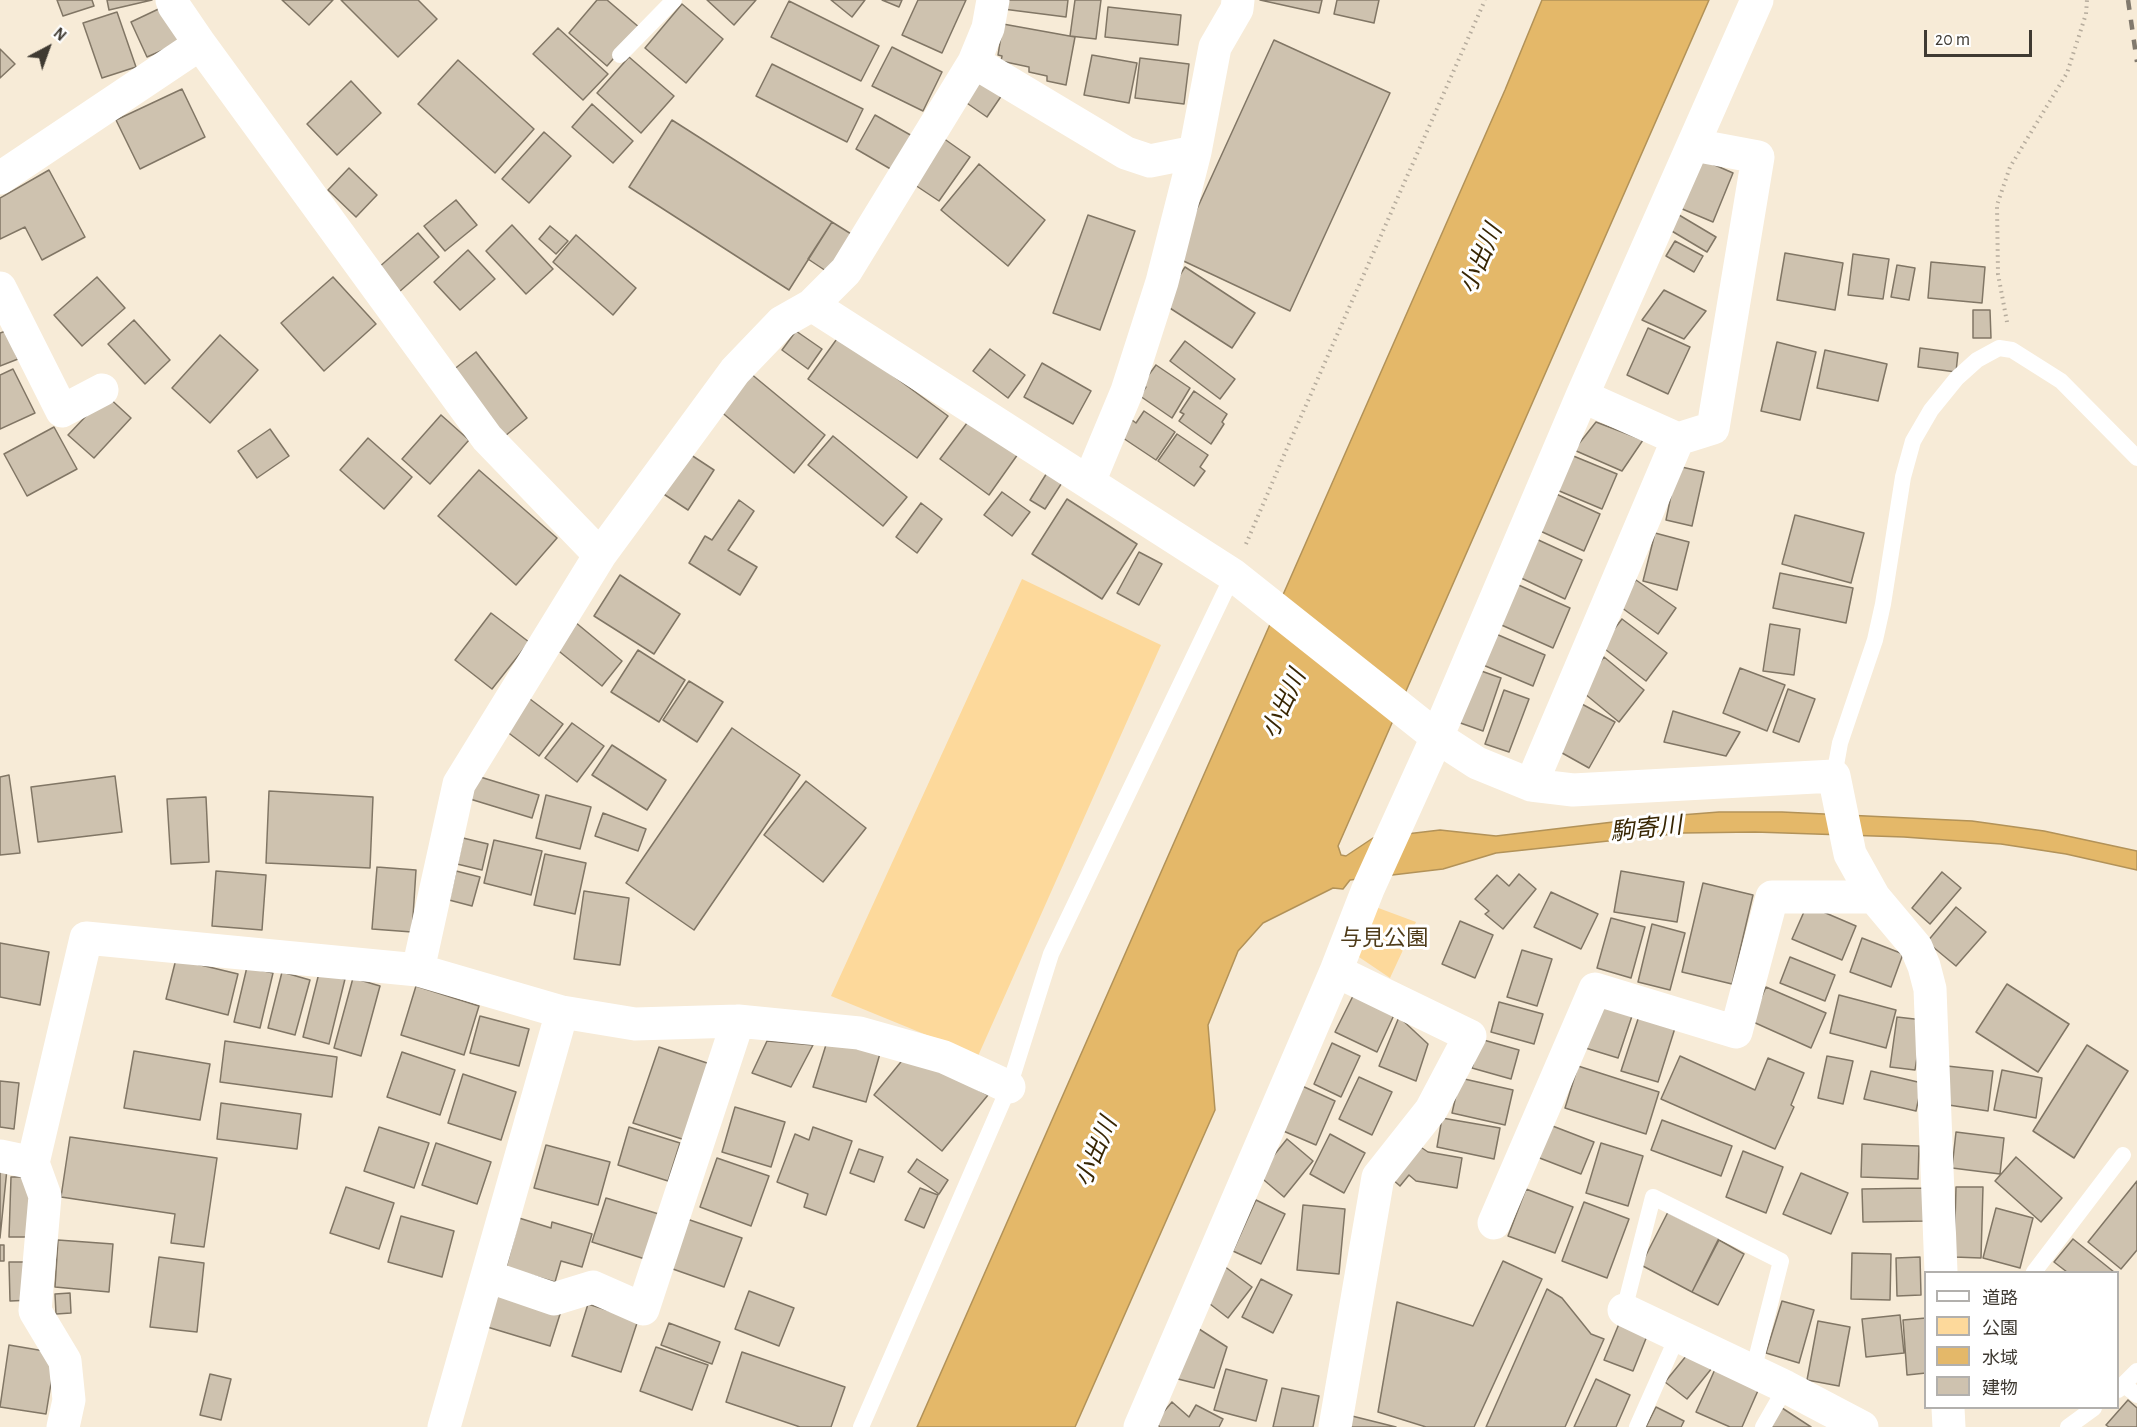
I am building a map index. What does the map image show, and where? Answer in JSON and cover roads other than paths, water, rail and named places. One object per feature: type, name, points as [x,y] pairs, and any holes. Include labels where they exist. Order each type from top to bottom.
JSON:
[{"type":"street","points":[[172,0],[200,44],[487,438],[600,555]]},
{"type":"street","points":[[418,970],[459,784],[600,555],[735,371],[782,322],[812,305],[846,271],[974,62],[988,28],[993,0]]},
{"type":"street","points":[[1089,482],[1127,391],[1162,282],[1195,152],[1215,47],[1237,9],[1238,0]]},
{"type":"street","points":[[1140,1427],[1336,971],[1398,821],[1431,733],[1757,0]]},
{"type":"street","points":[[0,178],[200,44]]},
{"type":"street","points":[[974,62],[1126,153],[1150,161],[1195,152]]},
{"type":"street","points":[[1582,396],[1678,439],[1713,428],[1758,157],[1694,145]]},
{"type":"street","points":[[0,288],[62,411],[102,390]]},
{"type":"street","points":[[812,305],[1237,578],[1431,733],[1477,763],[1531,785],[1573,790],[1837,786],[1850,854],[1874,897],[1916,947],[1930,989],[1941,1271]]},
{"type":"street","points":[[1531,785],[1678,439]]},
{"type":"street","points":[[1494,1223],[1595,989],[1736,1032],[1772,897],[1874,897]]},
{"type":"street","points":[[63,1427],[69,1400],[65,1361],[35,1311],[45,1196],[33,1164],[86,938],[418,970],[562,1012],[635,1024],[738,1021],[859,1033],[944,1057],[1010,1087]]},
{"type":"street","points":[[1335,1427],[1378,1177],[1431,1110],[1470,1036],[1336,971]]},
{"type":"street","points":[[444,1427],[562,1012]]},
{"type":"street","points":[[488,1276],[554,1299],[593,1287],[643,1309],[738,1021]]},
{"type":"street","points":[[0,1156],[33,1164]]},
{"type":"street","points":[[1624,1310],[1786,1387],[1862,1427]]},
{"type":"street","points":[[1948,1409],[1949,1427]]},
{"type":"lane","points":[[620,55],[674,0]]},
{"type":"lane","points":[[1837,786],[1839,744],[1875,640],[1903,477],[1913,441],[1931,410],[1957,378],[1977,360],[1999,348],[2012,350],[2061,381],[2137,458]]},
{"type":"lane","points":[[861,1427],[1010,1087],[1051,954],[1237,578]]},
{"type":"lane","points":[[2035,1271],[2122,1155]]},
{"type":"lane","points":[[1624,1310],[1653,1197],[1781,1261],[1753,1371]]},
{"type":"lane","points":[[1637,1427],[1678,1335]]},
{"type":"lane","points":[[2126,1390],[2137,1371]]},
{"type":"lane","points":[[1763,1427],[1786,1387]]},
{"type":"lane","points":[[2068,1427],[2091,1409]]},
{"type":"water","points":[[1542,0],[1709,0],[1338,846],[1341,855],[1346,856],[1373,838],[1440,830],[1496,836],[1655,817],[1719,812],[1782,812],[1972,821],[2044,831],[2137,851],[2137,870],[2066,854],[2001,844],[1904,837],[1755,832],[1683,833],[1496,853],[1443,869],[1350,880],[1343,889],[1333,888],[1263,923],[1238,951],[1208,1025],[1215,1110],[1075,1427],[917,1427],[1505,90]]},
{"type":"railway","points":[[2128,0],[2137,62]]},
{"type":"water label","name":"小出川","points":[[1481,259]]},
{"type":"water label","name":"小出川","points":[[1284,704]]},
{"type":"water label","name":"駒寄川","points":[[1646,829]]},
{"type":"water label","name":"小出川","points":[[1096,1152]]},
{"type":"park label","name":"与見公園","points":[[1384,938]]}]
